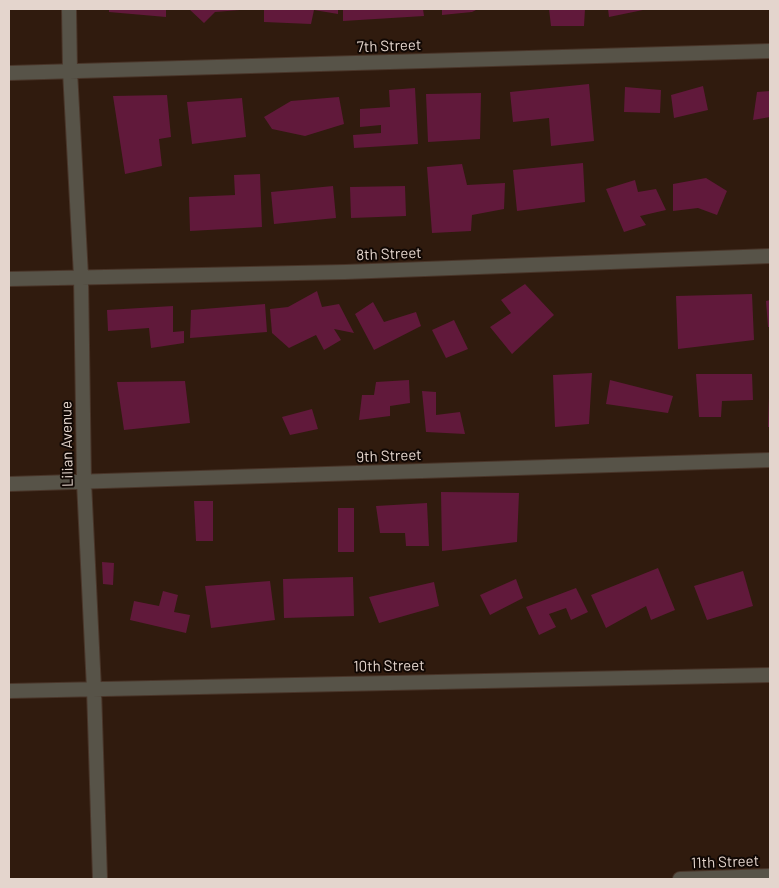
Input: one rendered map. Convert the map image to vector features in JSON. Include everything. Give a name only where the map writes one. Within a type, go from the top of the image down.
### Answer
[{"type":"street","name":"Lilian Avenue","points":[[69,9],[70,71],[81,276],[84,482],[94,688],[100,879]]},
{"type":"street","name":"7th Street","points":[[9,73],[770,52]]},
{"type":"street","name":"8th Street","points":[[9,279],[345,272],[770,256]]},
{"type":"street","name":"9th Street","points":[[9,484],[770,460]]},
{"type":"street","name":"10th Street","points":[[9,692],[94,688],[770,675]]},
{"type":"street","name":"11th Street","points":[[680,879],[770,876]]},
{"type":"building","points":[[109,9],[166,9],[166,17],[109,12]]},
{"type":"building","points":[[189,9],[240,10],[215,12],[204,23]]},
{"type":"building","points":[[264,9],[338,9],[338,14],[314,10],[311,24],[264,22]]},
{"type":"building","points":[[343,9],[423,9],[424,16],[343,21]]},
{"type":"building","points":[[442,9],[478,9],[472,12],[442,15]]},
{"type":"building","points":[[549,9],[585,9],[584,26],[551,26]]},
{"type":"building","points":[[608,9],[643,9],[643,10],[609,17]]},
{"type":"building","points":[[589,84],[594,141],[551,146],[549,118],[513,122],[510,92]]},
{"type":"building","points":[[703,86],[708,110],[674,118],[671,95]]},
{"type":"building","points":[[625,87],[661,90],[660,113],[624,112]]},
{"type":"building","points":[[415,88],[418,144],[354,148],[353,135],[381,133],[381,125],[360,127],[360,109],[390,107],[389,90]]},
{"type":"building","points":[[770,91],[770,117],[753,120],[757,92]]},
{"type":"building","points":[[481,93],[480,139],[428,142],[426,94]]},
{"type":"building","points":[[167,95],[171,137],[159,139],[162,166],[125,174],[113,96]]},
{"type":"building","points":[[339,97],[344,124],[305,136],[272,129],[264,117],[291,101]]},
{"type":"building","points":[[242,98],[246,137],[192,144],[187,102]]},
{"type":"building","points":[[583,163],[585,202],[517,211],[513,170]]},
{"type":"building","points":[[462,164],[467,185],[505,183],[504,209],[472,215],[471,231],[432,233],[427,167]]},
{"type":"building","points":[[260,174],[262,227],[190,231],[189,197],[235,195],[234,175]]},
{"type":"building","points":[[706,178],[727,191],[717,215],[698,208],[673,211],[673,184]]},
{"type":"building","points":[[635,180],[638,192],[656,189],[666,210],[640,216],[646,225],[624,232],[606,189]]},
{"type":"building","points":[[333,186],[336,218],[274,224],[271,192]]},
{"type":"building","points":[[405,186],[406,216],[351,218],[350,187]]},
{"type":"building","points":[[525,284],[554,315],[512,354],[490,327],[511,313],[501,300]]},
{"type":"building","points":[[317,291],[322,307],[339,304],[354,333],[334,329],[341,340],[324,350],[316,335],[289,348],[272,333],[270,309],[288,307]]},
{"type":"building","points":[[752,294],[754,340],[678,349],[676,296]]},
{"type":"building","points":[[770,300],[770,327],[768,327],[766,301]]},
{"type":"building","points":[[373,302],[384,322],[416,312],[421,326],[374,350],[355,314]]},
{"type":"building","points":[[265,304],[267,332],[190,338],[191,310]]},
{"type":"building","points":[[173,306],[173,332],[184,331],[184,343],[151,348],[149,328],[108,331],[107,310]]},
{"type":"building","points":[[454,320],[468,349],[446,358],[432,330]]},
{"type":"building","points":[[592,373],[589,424],[555,427],[553,375]]},
{"type":"building","points":[[696,374],[752,374],[753,400],[722,401],[721,417],[699,417]]},
{"type":"building","points":[[409,380],[410,403],[390,406],[390,416],[359,420],[362,395],[374,395],[376,382]]},
{"type":"building","points":[[610,380],[673,396],[668,413],[606,404]]},
{"type":"building","points":[[185,381],[190,423],[124,430],[117,382]]},
{"type":"building","points":[[422,391],[436,392],[436,415],[460,412],[465,434],[426,432]]},
{"type":"building","points":[[769,397],[770,427],[768,427]]},
{"type":"building","points":[[312,409],[318,429],[290,435],[282,417]]},
{"type":"building","points":[[441,492],[519,493],[517,542],[442,551]]},
{"type":"building","points":[[194,501],[213,501],[213,541],[196,541]]},
{"type":"building","points":[[427,503],[429,546],[406,546],[405,533],[380,533],[376,506]]},
{"type":"building","points":[[338,508],[354,508],[354,552],[338,552]]},
{"type":"building","points":[[102,562],[114,563],[113,585],[103,584]]},
{"type":"building","points":[[658,568],[675,610],[651,620],[646,606],[606,628],[591,595]]},
{"type":"building","points":[[743,571],[753,606],[707,620],[694,586]]},
{"type":"building","points":[[353,577],[354,616],[284,618],[283,579]]},
{"type":"building","points":[[516,579],[523,598],[490,615],[480,595]]},
{"type":"building","points":[[270,581],[275,620],[211,628],[205,586]]},
{"type":"building","points":[[434,582],[439,606],[379,623],[369,597]]},
{"type":"building","points":[[576,588],[588,612],[571,620],[566,608],[549,614],[556,627],[539,635],[526,607]]},
{"type":"building","points":[[163,591],[178,595],[174,612],[190,615],[186,633],[130,620],[134,601],[159,606]]}]
